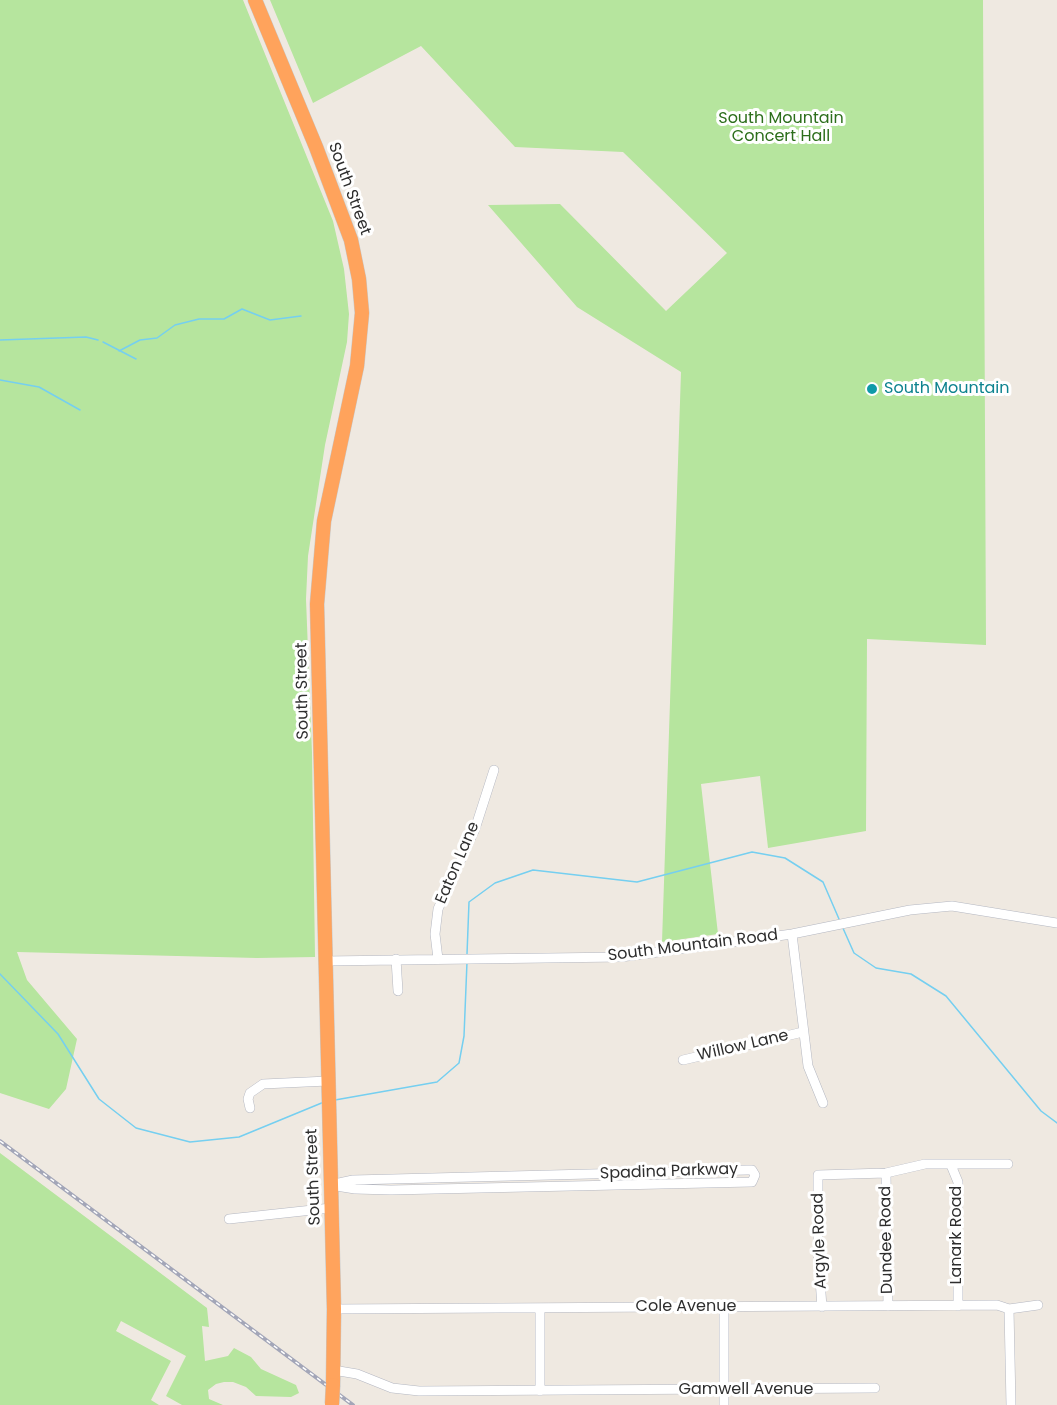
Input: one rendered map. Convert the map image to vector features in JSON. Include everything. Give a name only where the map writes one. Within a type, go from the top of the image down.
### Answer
[{"type":"highway","name":"South Street","points":[[255,0],[316,147],[351,240],[362,313],[357,366],[330,488],[318,573],[334,1309],[332,1404]]},
{"type":"street","name":"Eaton Lane","points":[[438,959],[435,934],[438,909],[475,828],[494,770]]},
{"type":"street","name":"South Mountain Road","points":[[325,961],[621,957],[792,934],[910,910],[952,906],[1057,923]]},
{"type":"street","points":[[792,934],[810,1076],[823,1103]]},
{"type":"street","points":[[396,959],[398,991]]},
{"type":"street","name":"Willow Lane","points":[[683,1060],[803,1032]]},
{"type":"street","points":[[250,1108],[249,1093],[263,1084],[328,1081]]},
{"type":"street","points":[[886,1173],[925,1164],[1008,1164]]},
{"type":"street","name":"Lanark Road","points":[[951,1165],[958,1182],[958,1306]]},
{"type":"street","name":"Spadina Parkway","points":[[747,1170],[754,1172],[755,1177],[751,1182],[453,1189],[355,1189],[330,1185],[353,1180],[747,1170]]},
{"type":"street","name":"Argyle Road","points":[[822,1307],[818,1252],[818,1175],[886,1173]]},
{"type":"street","name":"Dundee Road","points":[[886,1173],[888,1306]]},
{"type":"street","points":[[553,1187],[554,1175]]},
{"type":"street","points":[[453,1189],[454,1178]]},
{"type":"street","points":[[229,1219],[331,1208]]},
{"type":"street","name":"Cole Avenue","points":[[334,1309],[997,1305],[1009,1309],[1038,1305]]},
{"type":"street","points":[[723,1306],[724,1405]]},
{"type":"street","points":[[540,1308],[540,1391]]},
{"type":"street","points":[[1009,1309],[1011,1405]]},
{"type":"street","name":"Gamwell Avenue","points":[[333,1370],[357,1374],[406,1391],[875,1388]]},
{"type":"green space","points":[[0,0],[243,0],[333,221],[344,269],[349,314],[347,342],[325,445],[308,556],[306,599],[312,753],[315,957],[257,958],[17,952],[27,980],[77,1039],[66,1089],[49,1109],[0,1093]]},
{"type":"green space","name":"South Mountain Concert Hall","points":[[270,0],[983,0],[986,645],[867,639],[866,831],[768,848],[760,776],[701,784],[718,934],[662,942],[681,372],[577,307],[488,205],[560,204],[666,311],[727,253],[623,152],[515,147],[421,46],[313,103]]},
{"type":"green space","points":[[0,1153],[207,1308],[209,1327],[202,1326],[205,1361],[228,1356],[234,1348],[251,1357],[261,1369],[296,1385],[299,1393],[291,1397],[256,1396],[246,1387],[233,1382],[224,1382],[208,1390],[209,1399],[223,1405],[182,1405],[166,1396],[186,1356],[121,1321],[116,1331],[171,1361],[151,1400],[159,1405],[0,1405]]},
{"type":"waterway","points":[[119,351],[140,340],[157,338],[175,325],[199,319],[224,319],[242,309],[270,320],[301,316]]},
{"type":"waterway","points":[[0,340],[86,337],[98,340]]},
{"type":"waterway","points":[[103,342],[136,359]]},
{"type":"waterway","points":[[0,380],[39,387],[80,410]]},
{"type":"waterway","points":[[467,954],[469,902],[495,883],[533,870],[637,882],[752,852],[785,858],[823,882],[839,919]]},
{"type":"waterway","points":[[842,926],[854,953],[876,968],[911,974],[946,996],[1041,1111],[1057,1123]]},
{"type":"waterway","points":[[335,1100],[437,1082],[459,1063],[464,1036],[467,962]]},
{"type":"waterway","points":[[0,974],[58,1034],[99,1099],[136,1128],[190,1142],[239,1137],[324,1102]]},
{"type":"railway","points":[[0,1141],[353,1405]]},
{"type":"place","name":"South Mountain","points":[[872,389]]}]
